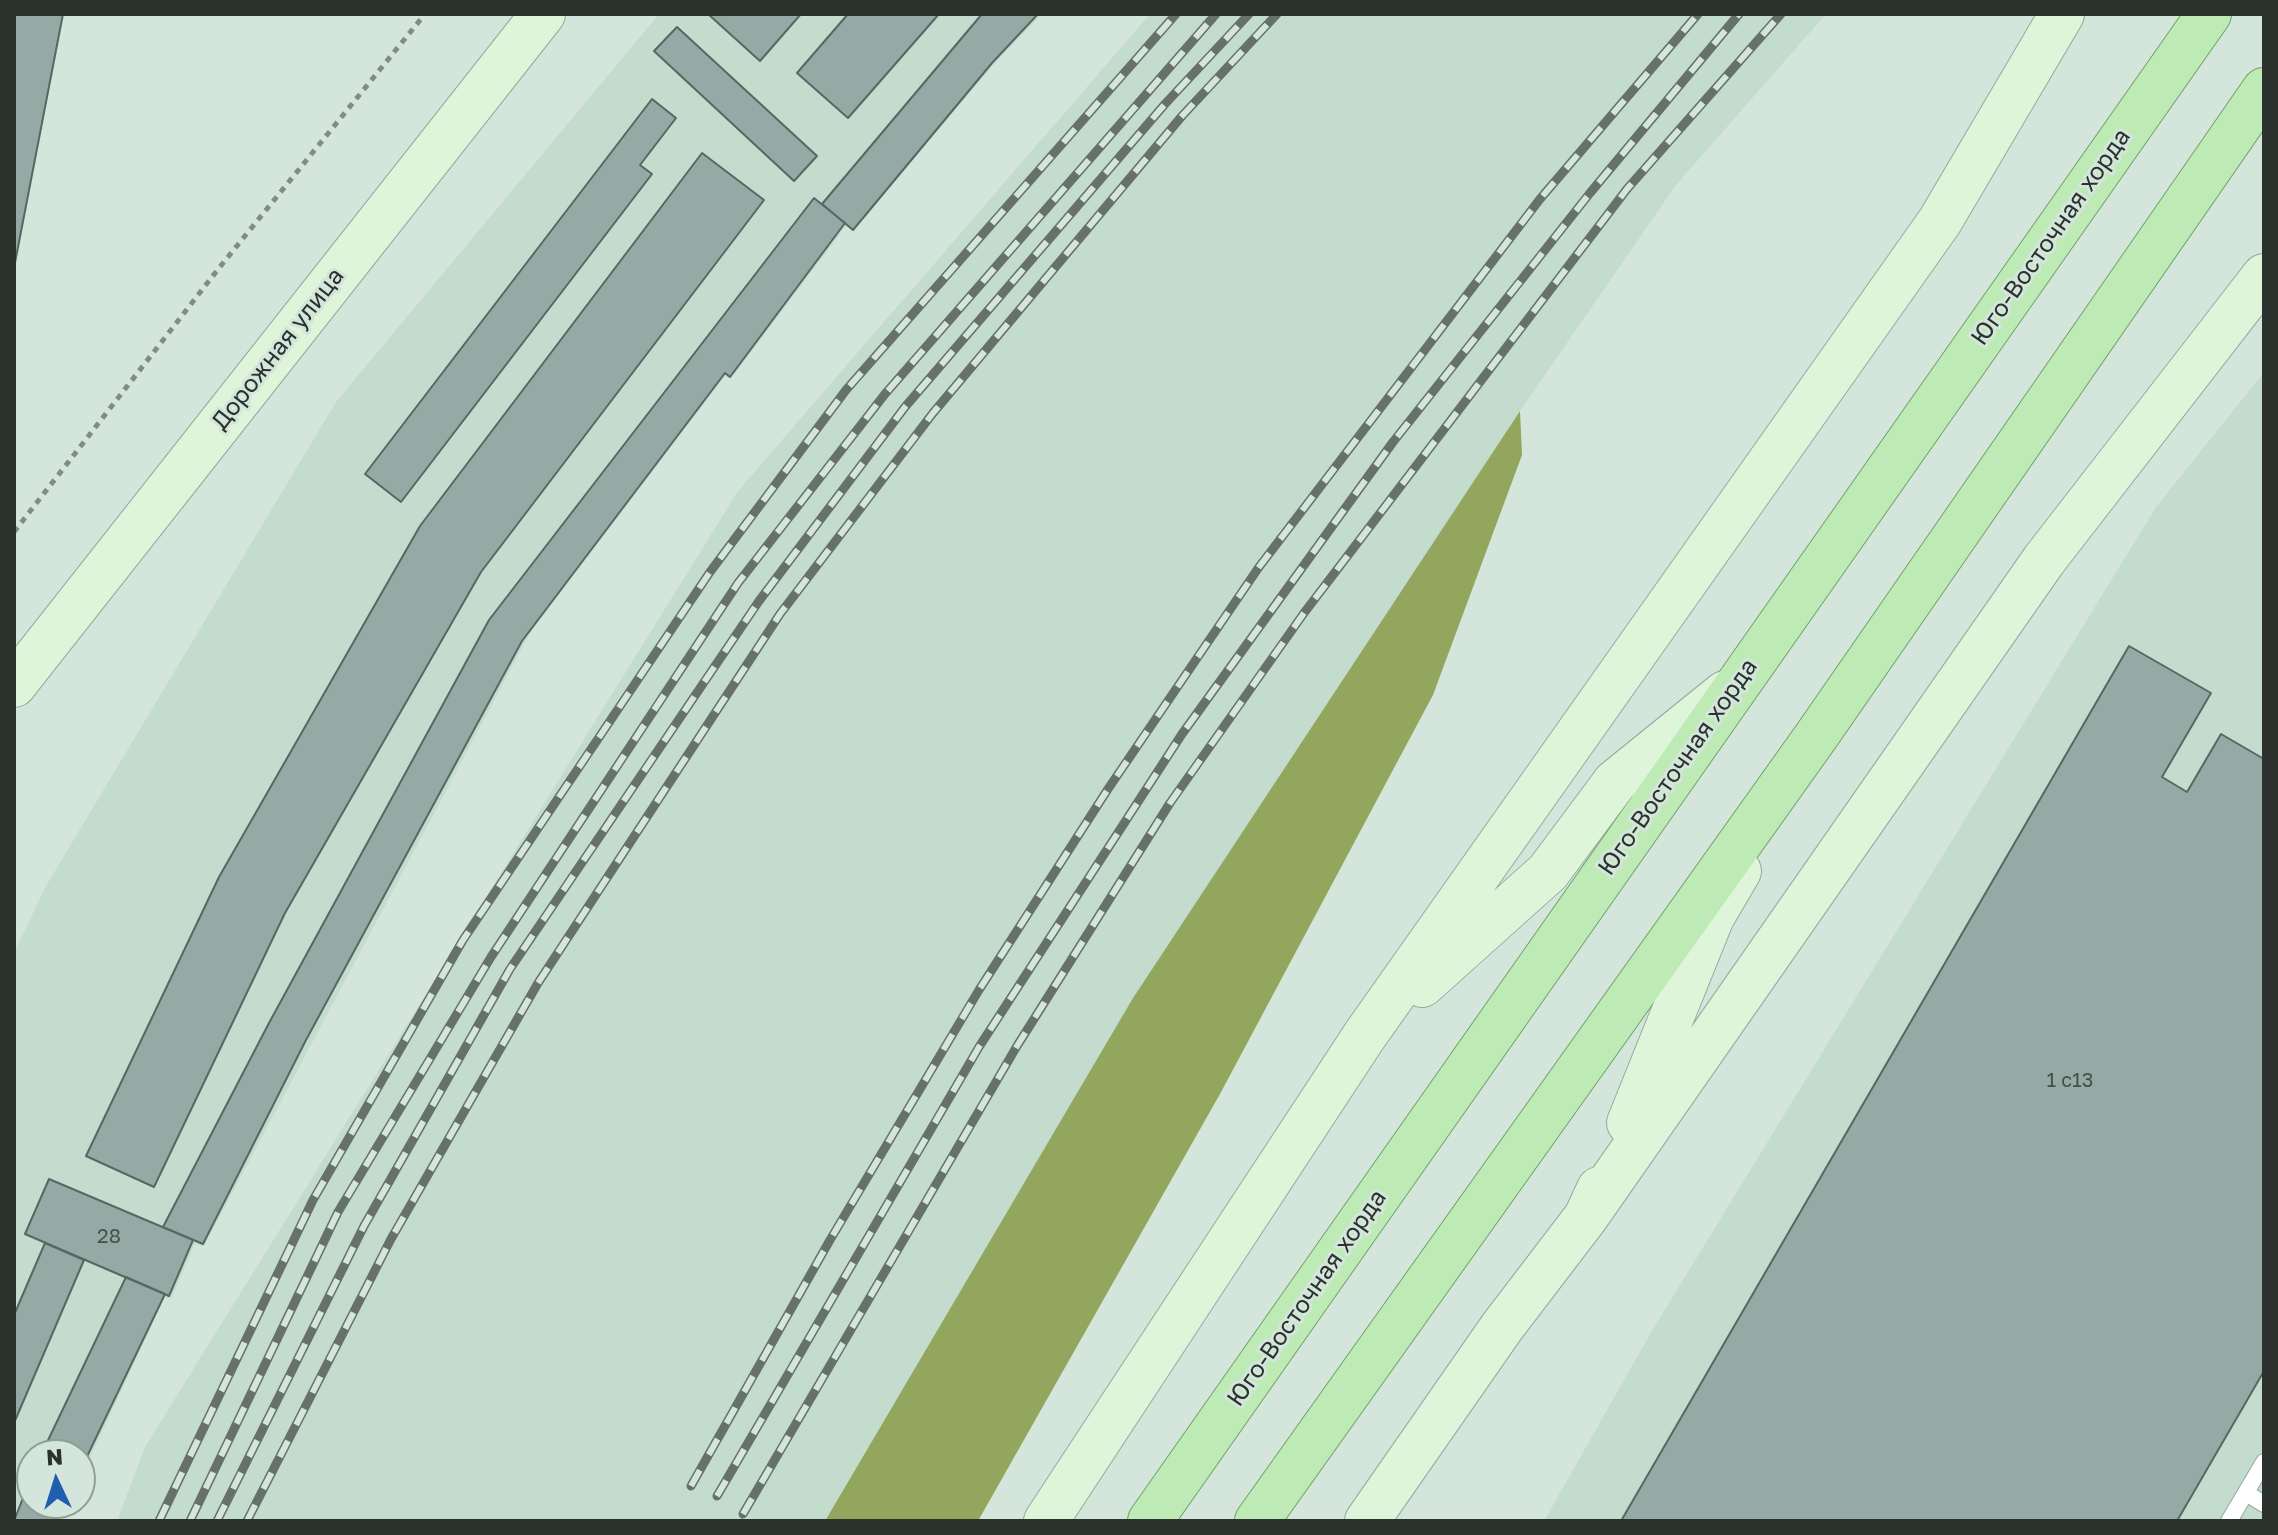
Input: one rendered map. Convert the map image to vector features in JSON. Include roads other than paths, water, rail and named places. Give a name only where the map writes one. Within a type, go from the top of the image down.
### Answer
[{"type":"main road","name":"Юго-Восточная хорда","points":[[1150,1521],[2209,14]]},
{"type":"main road","points":[[1257,1521],[1817,735],[2264,90]]},
{"type":"street","name":"Дорожная улица","points":[[14,685],[543,14]]},
{"type":"street","points":[[1046,1521],[1365,1035],[1940,221],[2062,14]]},
{"type":"street","points":[[1367,1521],[1502,1327],[1586,1217],[2044,560],[2264,276]]},
{"type":"street","points":[[1365,1035],[1548,872],[1615,782],[1736,684]]},
{"type":"street","points":[[1586,1217],[1638,1103],[1712,917],[1817,735]]},
{"type":"lane","points":[[2229,1521],[2264,1462]]},
{"type":"lane","points":[[2246,1493],[2264,1504]]},
{"type":"railway","points":[[159,1521],[313,1200],[463,940],[710,572],[846,390],[1176,14]]},
{"type":"railway","points":[[190,1521],[338,1212],[491,957],[738,583],[885,394],[1216,14]]},
{"type":"railway","points":[[217,1521],[364,1226],[510,969],[759,601],[905,407],[1165,104],[1249,14]]},
{"type":"railway","points":[[247,1521],[391,1239],[538,983],[780,614],[933,413],[1182,116],[1277,14]]},
{"type":"railway","points":[[691,1486],[830,1240],[979,990],[1108,789],[1259,567],[1540,199],[1698,14]]},
{"type":"railway","points":[[717,1496],[979,1047],[1182,734],[1393,442],[1590,193],[1739,14]]},
{"type":"railway","points":[[743,1514],[1017,1046],[1170,803],[1304,613],[1627,189],[1781,14]]}]
